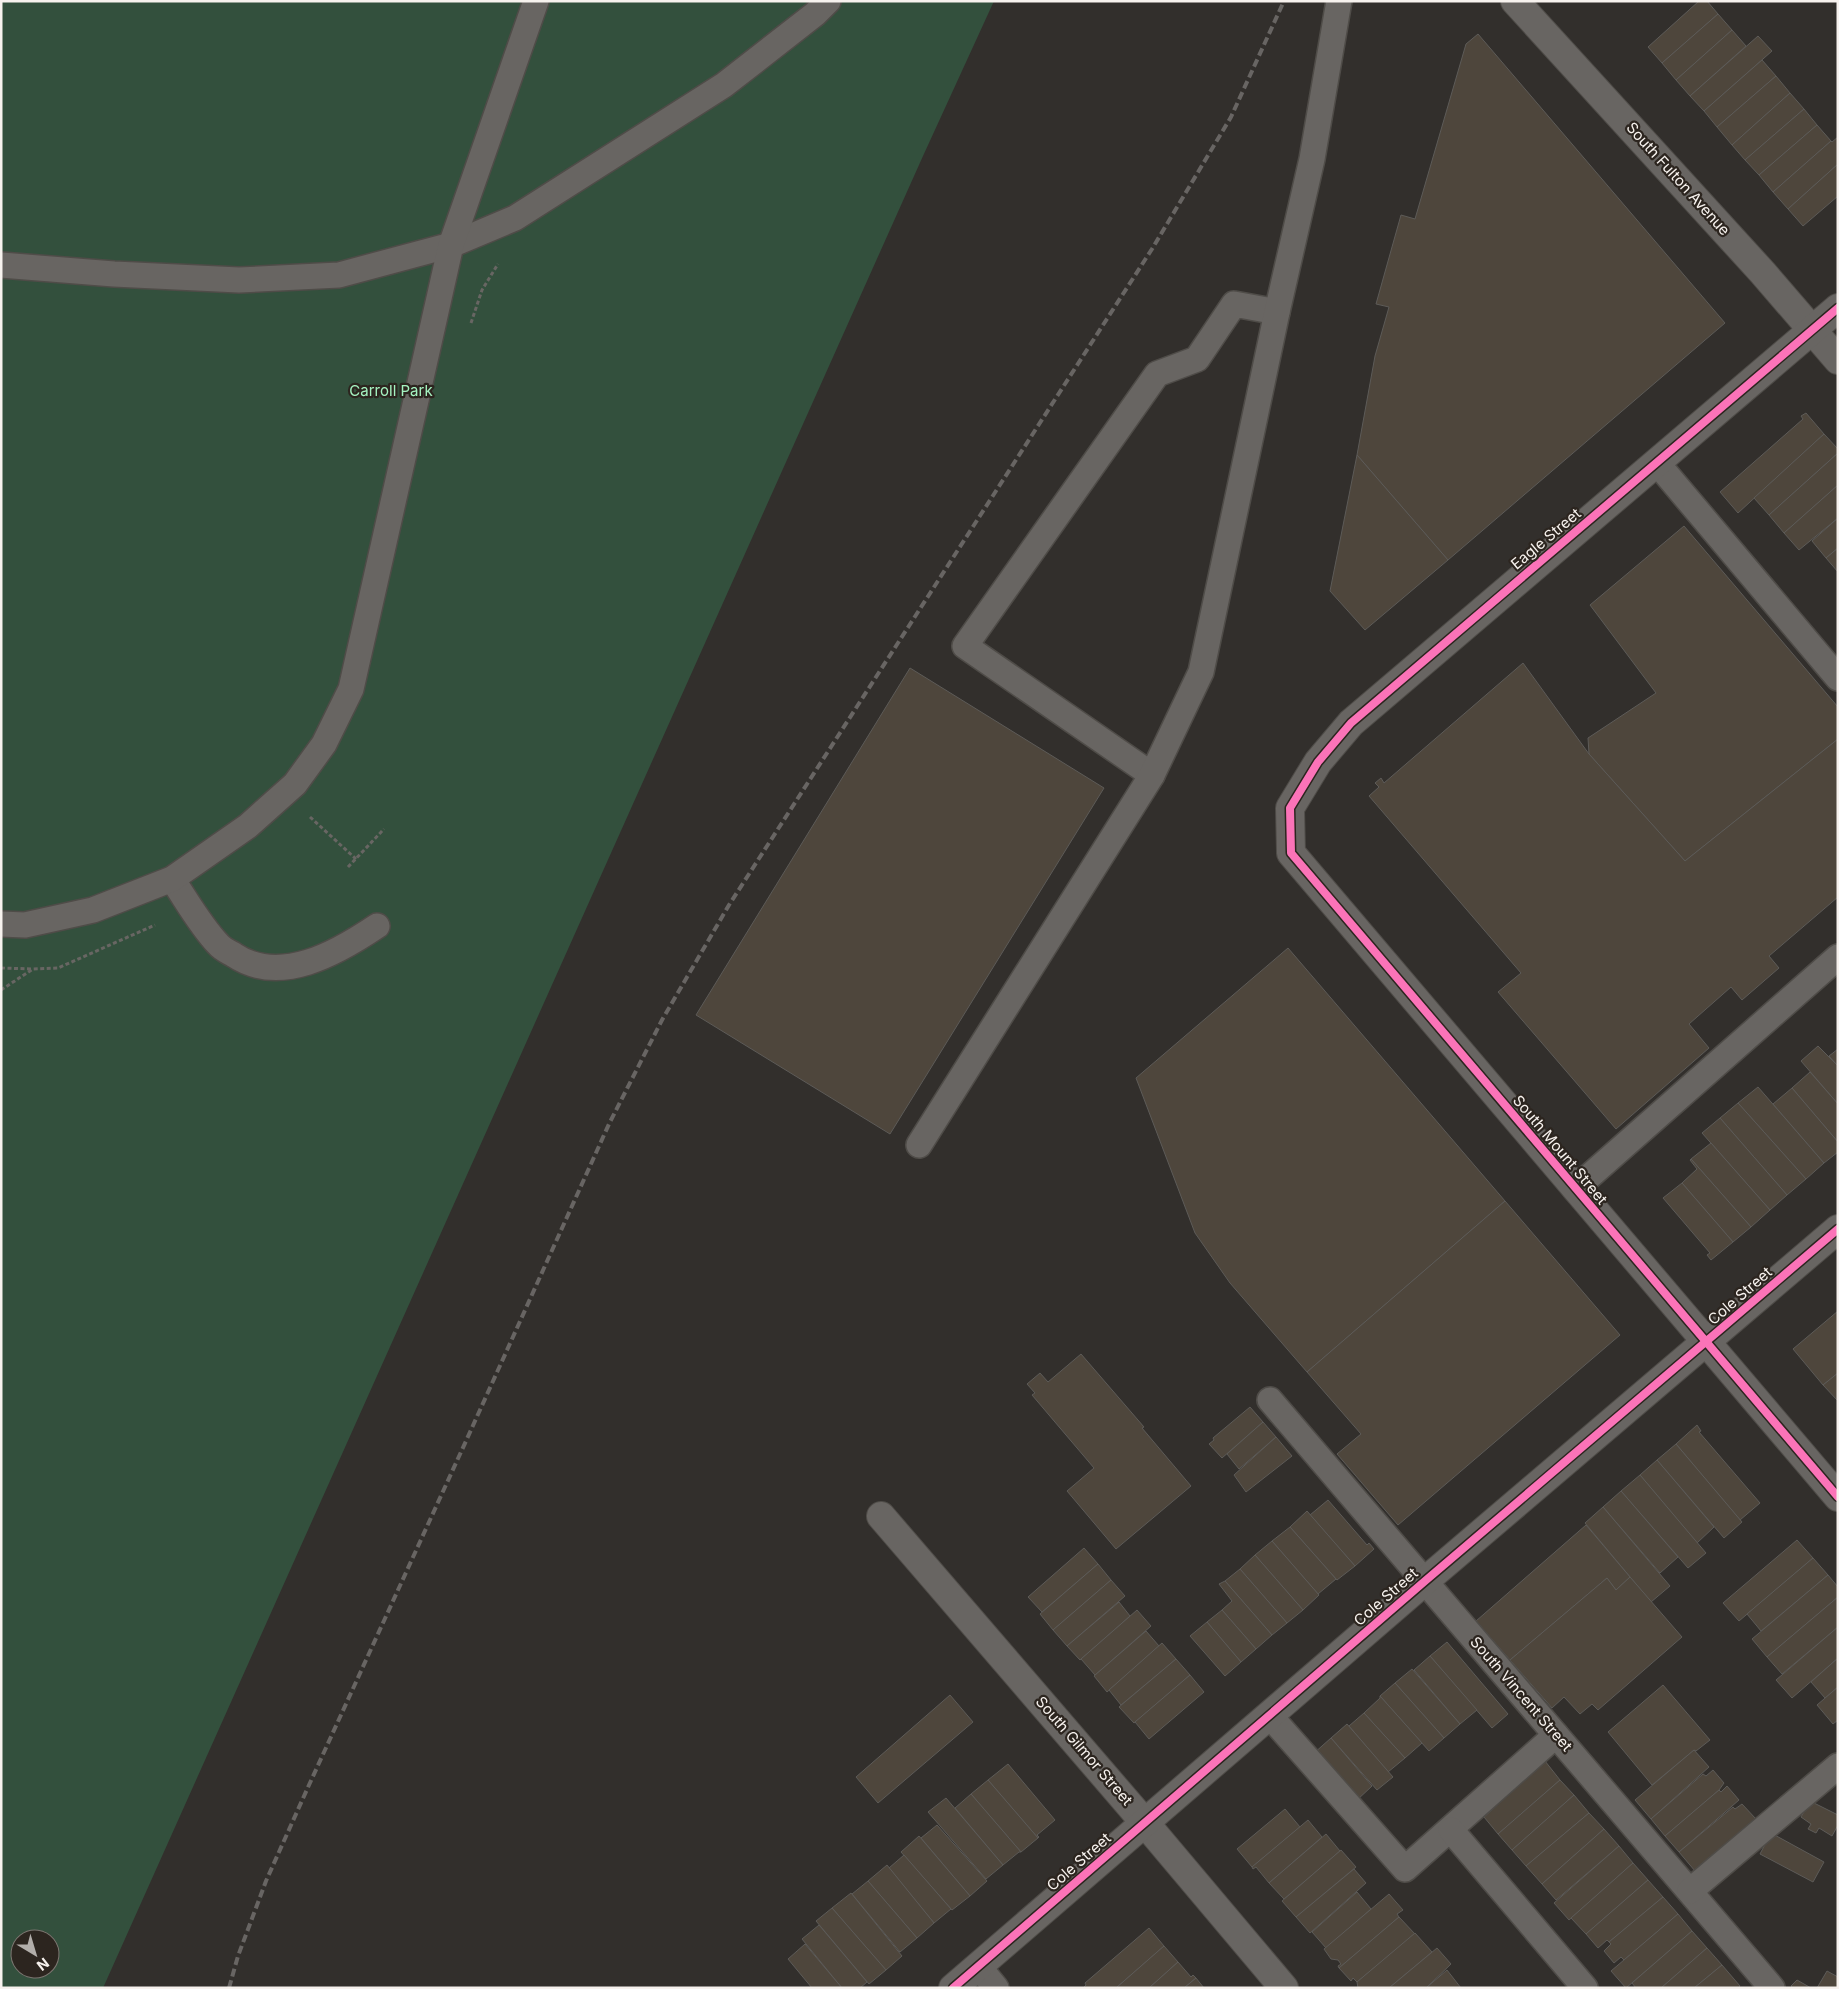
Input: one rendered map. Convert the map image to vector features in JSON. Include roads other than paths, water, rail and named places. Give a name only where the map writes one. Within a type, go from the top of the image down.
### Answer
[{"type":"street","name":"South Fulton Avenue","points":[[1515,1],[1763,273],[1838,360]]},
{"type":"street","name":"Eagle Street","points":[[1290,808],[1318,762],[1351,724],[1838,308]]},
{"type":"street","name":"South Mount Street","points":[[1290,808],[1291,853],[1838,1497]]},
{"type":"street","name":"Cole Street","points":[[953,1988],[1425,1581],[1838,1230]]},
{"type":"street","name":"South Gilmor Street","points":[[881,1516],[1284,1988]]},
{"type":"lane","points":[[1,924],[25,924],[93,910],[172,879],[248,826],[295,784],[324,744],[351,689],[451,245],[536,1]]},
{"type":"lane","points":[[1,266],[239,280],[339,276],[451,245],[515,218],[724,85],[815,14],[828,1]]},
{"type":"lane","points":[[919,1145],[1152,774],[1201,672],[1277,312],[1312,159],[1339,1]]},
{"type":"lane","points":[[1152,774],[965,646],[1157,374],[1197,359],[1234,304],[1277,312]]},
{"type":"lane","points":[[1657,463],[1838,678]]},
{"type":"lane","points":[[172,879],[219,946],[245,962],[283,969],[328,956],[377,926]]},
{"type":"lane","points":[[1575,1189],[1838,957]]},
{"type":"lane","name":"South Vincent Street","points":[[1270,1400],[1690,1891],[1761,1984]]},
{"type":"lane","points":[[1270,1716],[1405,1869],[1556,1735]]},
{"type":"lane","points":[[1690,1891],[1838,1766]]},
{"type":"lane","points":[[1451,1830],[1585,1988]]},
{"type":"lane","points":[[978,1966],[996,1988]]},
{"type":"railway","points":[[229,1988],[238,1956],[266,1881],[609,1124],[662,1020],[729,905],[1152,249],[1231,117],[1284,1]]},
{"type":"park label","name":"Carroll Park","points":[[391,391]]}]
